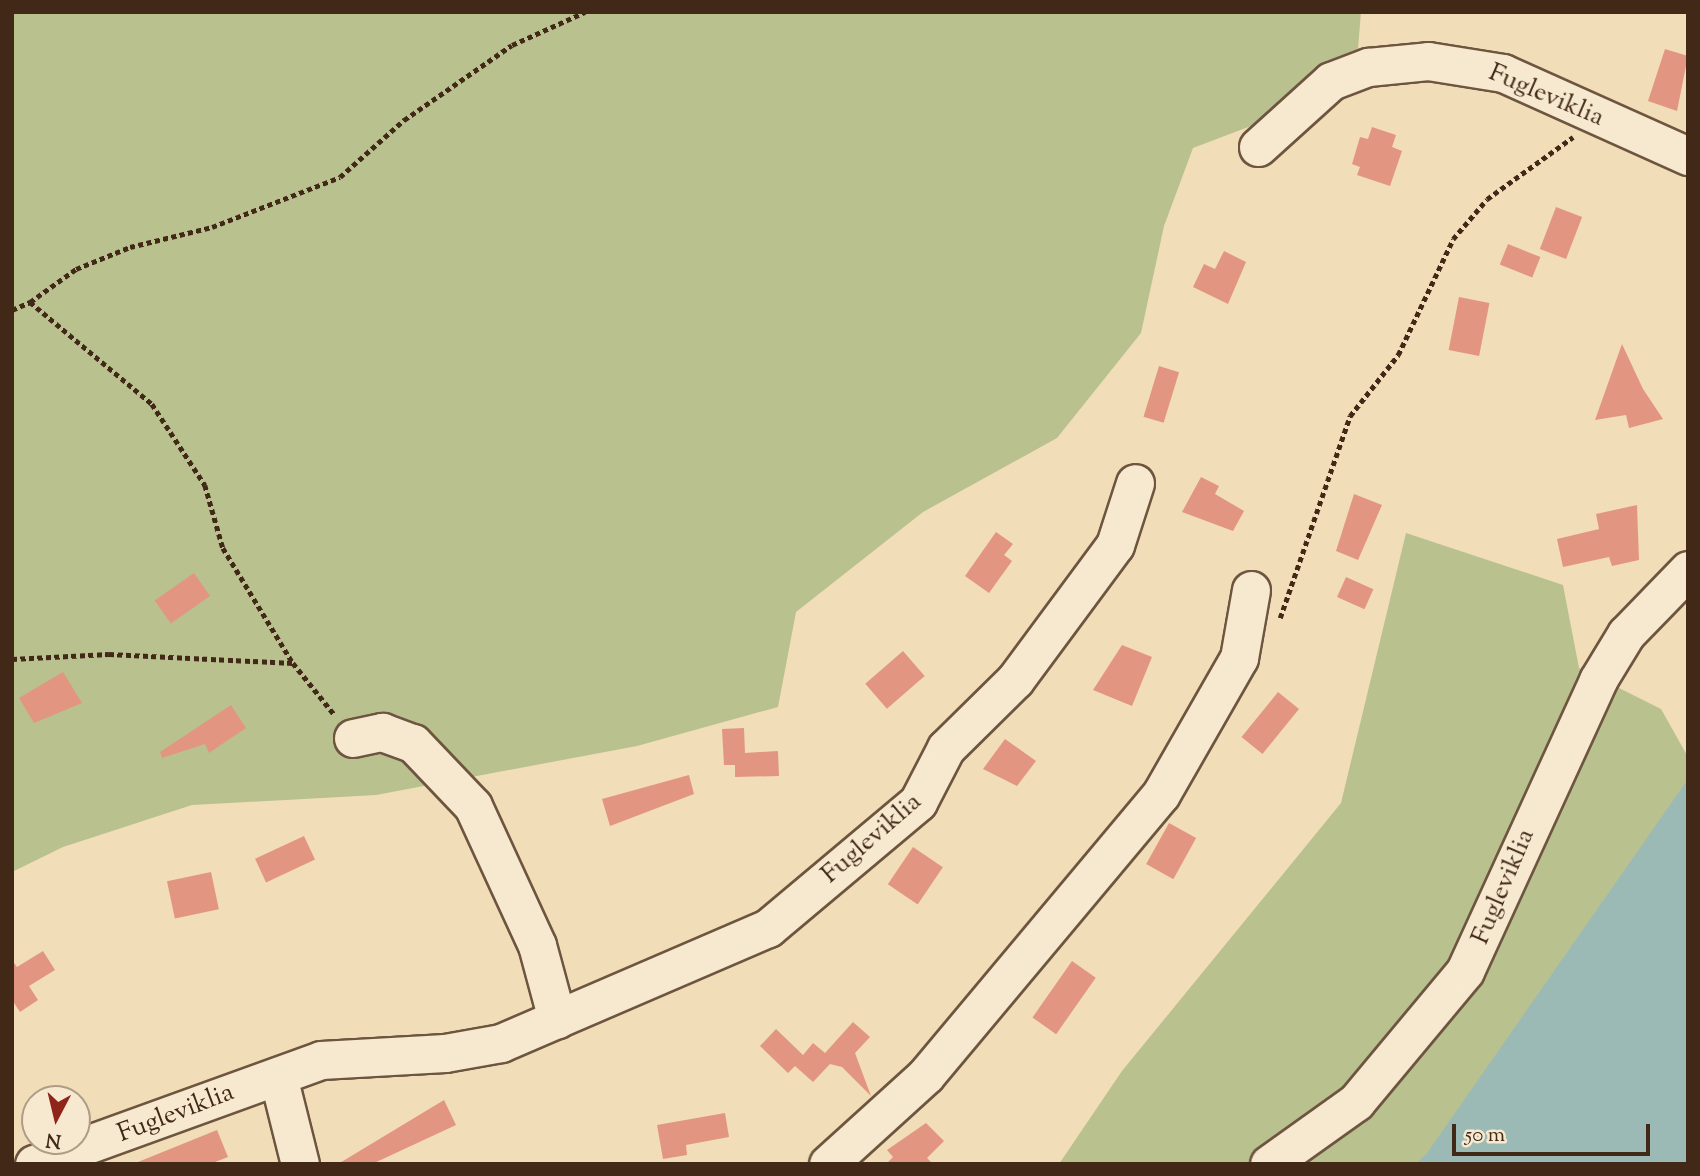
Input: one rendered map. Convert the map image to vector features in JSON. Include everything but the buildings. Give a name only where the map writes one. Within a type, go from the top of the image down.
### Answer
[{"type":"street","name":"Fugleviklia","points":[[1258,147],[1331,81],[1397,63],[1481,67],[1688,156]]},
{"type":"street","name":"Fugleviklia","points":[[34,1164],[321,1060],[475,1050],[557,1019],[768,928],[918,802],[946,748],[1015,680],[1115,545],[1135,483]]},
{"type":"street","name":"Fugleviklia","points":[[1269,1164],[1356,1102],[1465,971],[1598,680],[1626,634],[1688,570]]},
{"type":"street","points":[[828,1164],[926,1075],[1161,794],[1239,658],[1251,590]]},
{"type":"street","points":[[353,738],[382,732],[412,743],[473,806],[537,945],[557,1019]]},
{"type":"street","points":[[278,1076],[300,1164]]},
{"type":"path","points":[[12,310],[30,302],[76,270],[130,247],[212,227],[340,177],[404,120],[512,45],[586,12]]},
{"type":"path","points":[[1239,658],[1275,630],[1350,416],[1398,355],[1468,215],[1599,118]]},
{"type":"path","points":[[30,302],[105,368],[152,404],[205,485],[223,548],[293,663],[353,738]]},
{"type":"path","points":[[12,659],[109,654],[293,663]]},
{"type":"green space","points":[[12,12],[1361,12],[1356,73],[1288,112],[1193,148],[1164,226],[1141,333],[1057,438],[923,512],[796,612],[778,707],[637,746],[376,795],[192,805],[63,847],[12,872]]},
{"type":"green space","points":[[1406,533],[1563,585],[1579,668],[1661,709],[1688,757],[1688,1164],[1059,1164],[1122,1071],[1341,803]]},
{"type":"water","points":[[1688,779],[1688,1164],[1416,1164],[1427,1153]]}]
